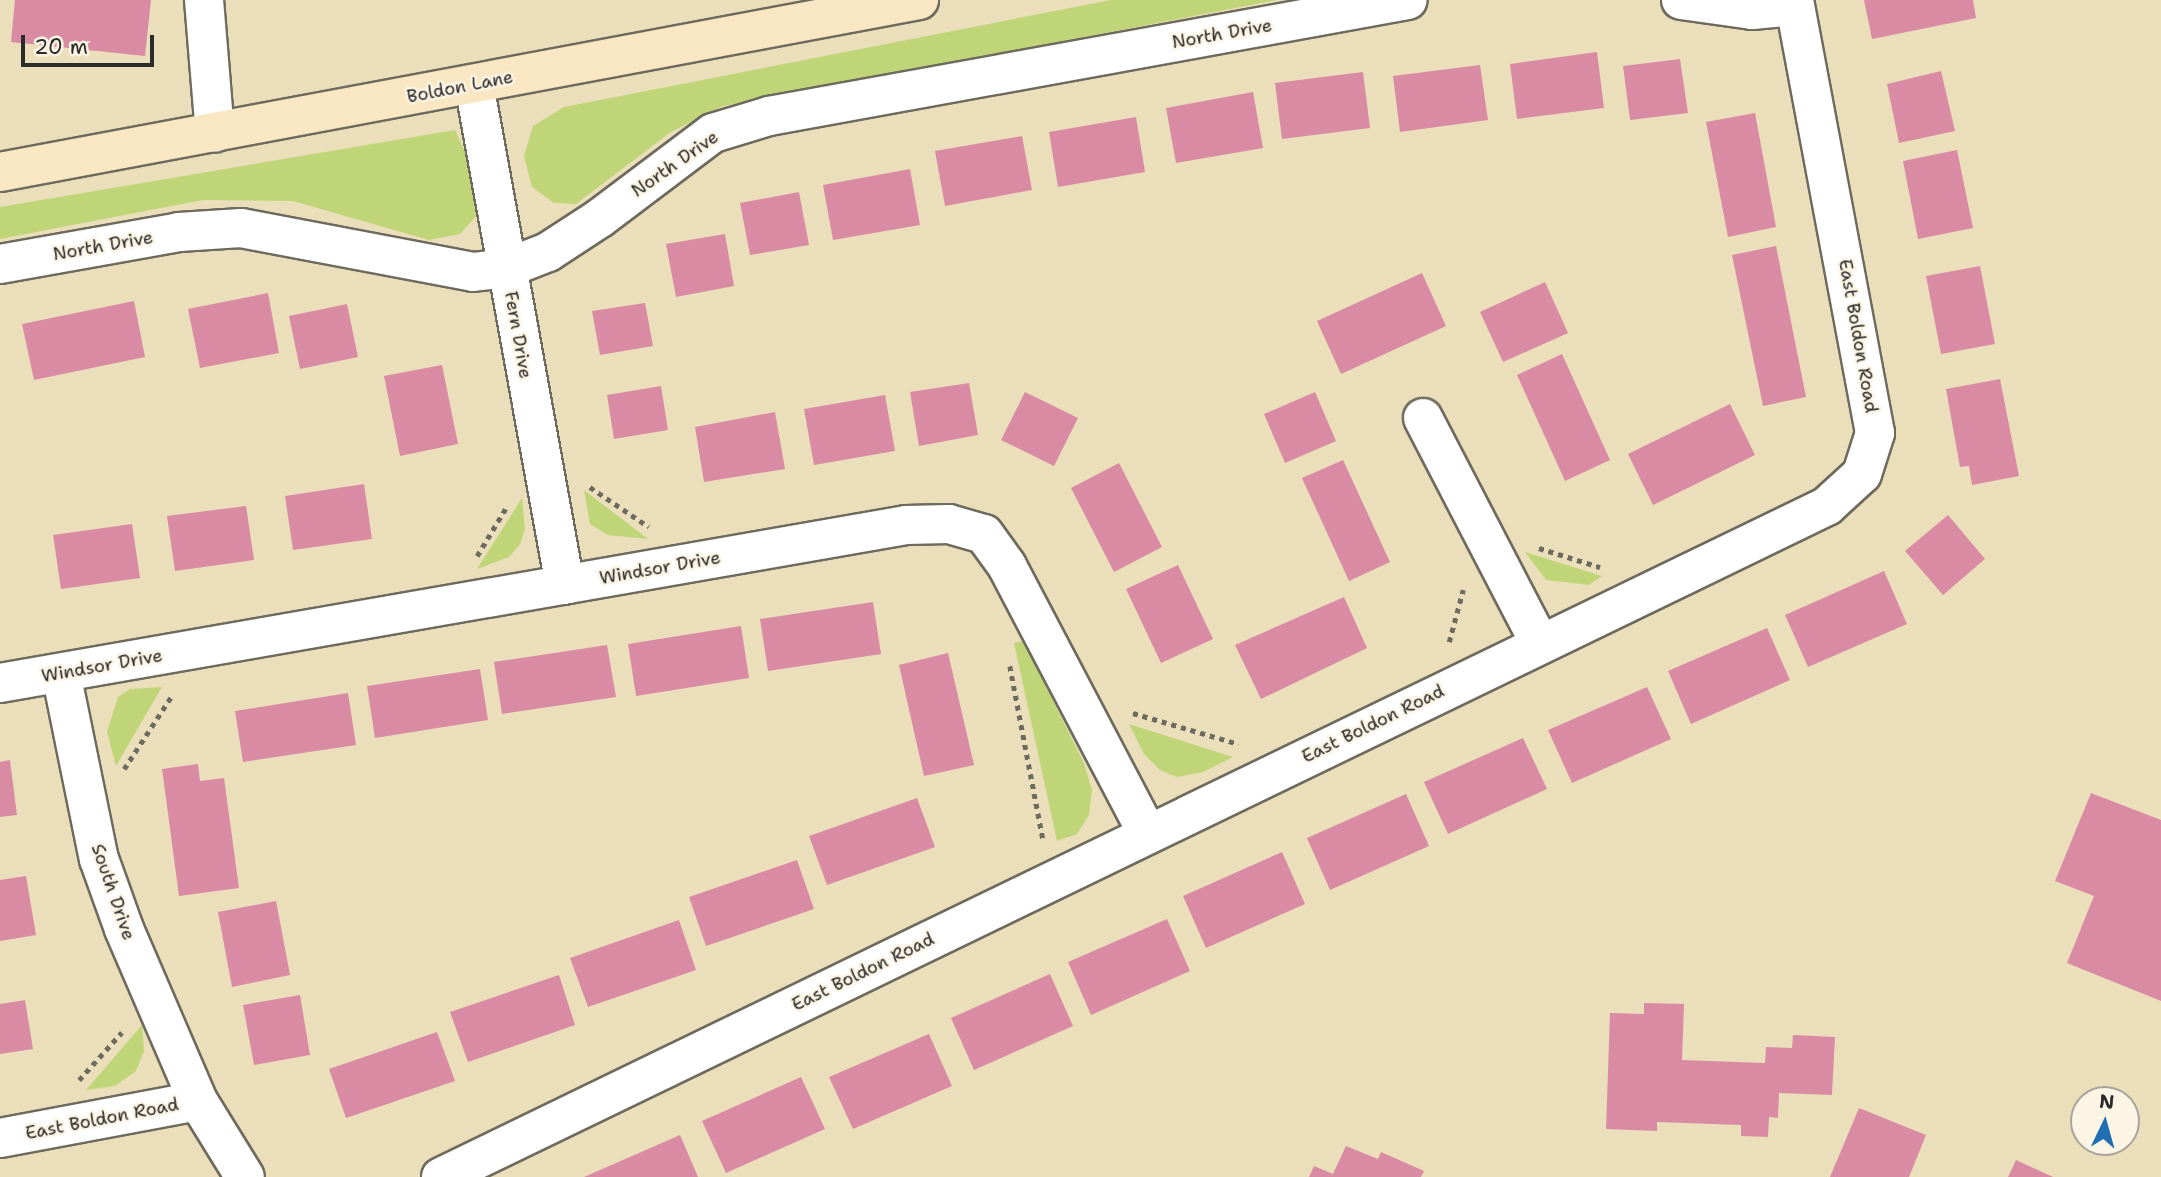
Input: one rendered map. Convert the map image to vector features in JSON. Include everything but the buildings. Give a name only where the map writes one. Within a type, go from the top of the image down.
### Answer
[{"type":"street","points":[[204,0],[215,133]]},
{"type":"street","name":"Boldon Lane","points":[[0,172],[919,0]]},
{"type":"street","name":"North Drive","points":[[0,264],[179,232],[242,228],[462,271],[507,268],[548,251],[600,218],[713,133],[782,114],[1408,0]]},
{"type":"street","points":[[1681,0],[1752,10],[1795,3]]},
{"type":"street","name":"East Boldon Road","points":[[441,1177],[1827,506],[1862,474],[1875,433],[1795,3]]},
{"type":"street","name":"Fern Drive","points":[[474,84],[565,585]]},
{"type":"street","points":[[1423,418],[1540,644]]},
{"type":"street","name":"Windsor Drive","points":[[0,683],[906,525],[949,524],[984,534],[1007,566],[1147,833]]},
{"type":"street","name":"South Drive","points":[[61,673],[99,859],[153,998],[198,1101]]},
{"type":"street","name":"East Boldon Road","points":[[16,1135],[198,1101],[245,1177]]},
{"type":"path","points":[[1436,694],[1479,530],[1660,586]]},
{"type":"path","points":[[90,821],[201,649]]},
{"type":"path","points":[[1007,654],[1051,880]]},
{"type":"path","points":[[1075,696],[1296,761]]},
{"type":"path","points":[[16,1135],[153,998]]},
{"type":"green space","points":[[1111,0],[1277,0],[723,106],[671,132],[576,204],[554,203],[532,187],[524,156],[533,126],[564,107]]},
{"type":"green space","points":[[455,130],[480,184],[478,214],[460,234],[429,240],[293,201],[203,200],[0,239],[0,207]]},
{"type":"green space","points":[[584,490],[648,539],[608,535],[590,524]]},
{"type":"green space","points":[[522,498],[525,529],[520,544],[509,557],[477,569]]},
{"type":"green space","points":[[1525,552],[1602,576],[1589,585],[1546,580]]},
{"type":"green space","points":[[1023,641],[1084,763],[1092,790],[1089,815],[1077,834],[1057,841],[1014,643]]},
{"type":"green space","points":[[162,687],[116,766],[107,732],[118,697],[130,689]]},
{"type":"green space","points":[[1129,724],[1233,757],[1203,772],[1177,777],[1160,770],[1144,754]]},
{"type":"green space","points":[[142,1025],[144,1051],[136,1071],[115,1086],[86,1090]]}]
